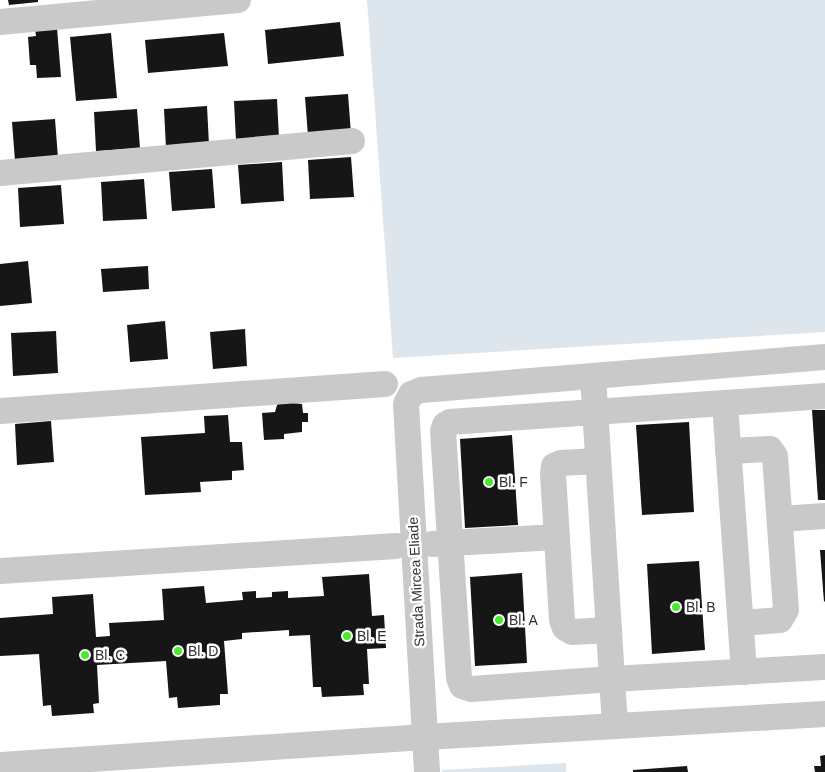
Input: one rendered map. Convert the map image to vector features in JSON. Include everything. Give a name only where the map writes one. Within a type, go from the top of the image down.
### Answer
[{"type":"street","points":[[0,22],[238,0]]},
{"type":"street","points":[[0,173],[352,141]]},
{"type":"street","points":[[615,725],[593,376],[825,357]]},
{"type":"street","name":"Strada Mircea Eliade","points":[[427,772],[405,546],[406,404],[411,394],[421,390],[593,376]]},
{"type":"street","points":[[0,411],[385,384]]},
{"type":"street","points":[[825,396],[450,422],[445,425],[443,432],[459,678],[462,686],[471,689],[825,667]]},
{"type":"street","points":[[725,403],[744,672]]},
{"type":"street","points":[[728,451],[770,449],[776,456],[786,610],[780,620],[742,623]]},
{"type":"street","points":[[598,461],[561,463],[554,466],[562,620],[565,628],[572,632],[609,630]]},
{"type":"street","points":[[781,519],[825,516]]},
{"type":"street","points":[[0,571],[557,537]]},
{"type":"street","points":[[0,765],[36,767],[94,766],[425,737],[825,714]]},
{"type":"shaded area","points":[[367,0],[825,0],[825,332],[393,358]]},
{"type":"shaded area","points":[[566,763],[566,772],[442,772],[442,770]]},
{"type":"building","points":[[8,0],[38,0],[38,2],[9,5]]},
{"type":"building","points":[[340,22],[344,56],[268,64],[265,30]]},
{"type":"building","points":[[57,28],[61,77],[37,78],[36,65],[30,65],[28,37],[36,36],[35,29]]},
{"type":"building","points":[[111,33],[117,98],[76,101],[70,37]]},
{"type":"building","points":[[224,33],[228,66],[148,73],[145,40]]},
{"type":"building","points":[[348,94],[351,134],[308,136],[305,97]]},
{"type":"building","points":[[277,99],[279,138],[236,141],[234,101]]},
{"type":"building","points":[[207,106],[209,145],[166,148],[164,109]]},
{"type":"building","points":[[137,109],[140,148],[96,151],[94,112]]},
{"type":"building","points":[[55,119],[58,158],[15,161],[12,122]]},
{"type":"building","points":[[351,157],[354,197],[310,199],[308,160]]},
{"type":"building","points":[[282,162],[284,201],[241,204],[238,165]]},
{"type":"building","points":[[212,169],[215,208],[172,211],[169,172]]},
{"type":"building","points":[[144,179],[147,219],[103,221],[101,182]]},
{"type":"building","points":[[61,185],[64,224],[20,227],[18,188]]},
{"type":"building","points":[[28,261],[32,303],[0,306],[0,264]]},
{"type":"building","points":[[148,266],[149,289],[103,292],[101,269]]},
{"type":"building","points":[[165,321],[168,359],[130,362],[127,325]]},
{"type":"building","points":[[245,329],[247,366],[213,369],[210,332]]},
{"type":"building","points":[[56,331],[58,373],[13,376],[11,333]]},
{"type":"building","points":[[281,402],[302,404],[303,413],[308,413],[308,422],[302,422],[302,432],[284,434],[284,439],[264,440],[262,413],[275,412],[277,405]]},
{"type":"building","points":[[812,410],[825,410],[825,500],[818,500]]},
{"type":"building","points":[[228,415],[230,442],[242,442],[244,470],[232,471],[232,480],[200,482],[201,492],[145,495],[141,437],[205,433],[204,416]]},
{"type":"building","points":[[51,421],[54,462],[17,465],[15,424]]},
{"type":"building","points":[[689,422],[694,512],[642,515],[636,425]]},
{"type":"building","name":"Bl. F","points":[[512,435],[518,525],[465,528],[460,439]]},
{"type":"building","points":[[820,550],[825,550],[824,602]]},
{"type":"building","name":"Bl. B","points":[[699,561],[705,650],[652,654],[647,564]]},
{"type":"building","name":"Bl. A","points":[[522,573],[527,663],[475,666],[470,577]]},
{"type":"building","points":[[369,574],[372,616],[384,615],[386,648],[367,649],[369,684],[363,684],[364,695],[322,697],[321,687],[313,687],[310,635],[289,636],[289,630],[242,633],[242,639],[224,641],[228,694],[220,694],[220,705],[178,708],[177,697],[169,698],[166,661],[97,665],[99,703],[93,704],[94,713],[52,716],[51,705],[43,706],[39,654],[0,656],[0,618],[53,614],[52,597],[93,594],[96,637],[110,636],[109,623],[164,620],[162,589],[204,586],[206,603],[243,600],[242,592],[256,591],[256,598],[272,597],[272,592],[288,591],[288,598],[324,596],[322,577]]},
{"type":"building","points":[[825,755],[825,772],[815,772],[814,766],[821,766],[820,756]]},
{"type":"building","points":[[687,766],[688,772],[633,772],[633,770]]},
{"type":"place","name":"Bl. F","points":[[489,482]]},
{"type":"place","name":"Bl. B","points":[[676,607]]},
{"type":"place","name":"Bl. A","points":[[499,620]]},
{"type":"place","name":"Bl. E","points":[[347,636]]},
{"type":"place","name":"Bl. D","points":[[178,651]]},
{"type":"place","name":"Bl. C","points":[[85,655]]}]
